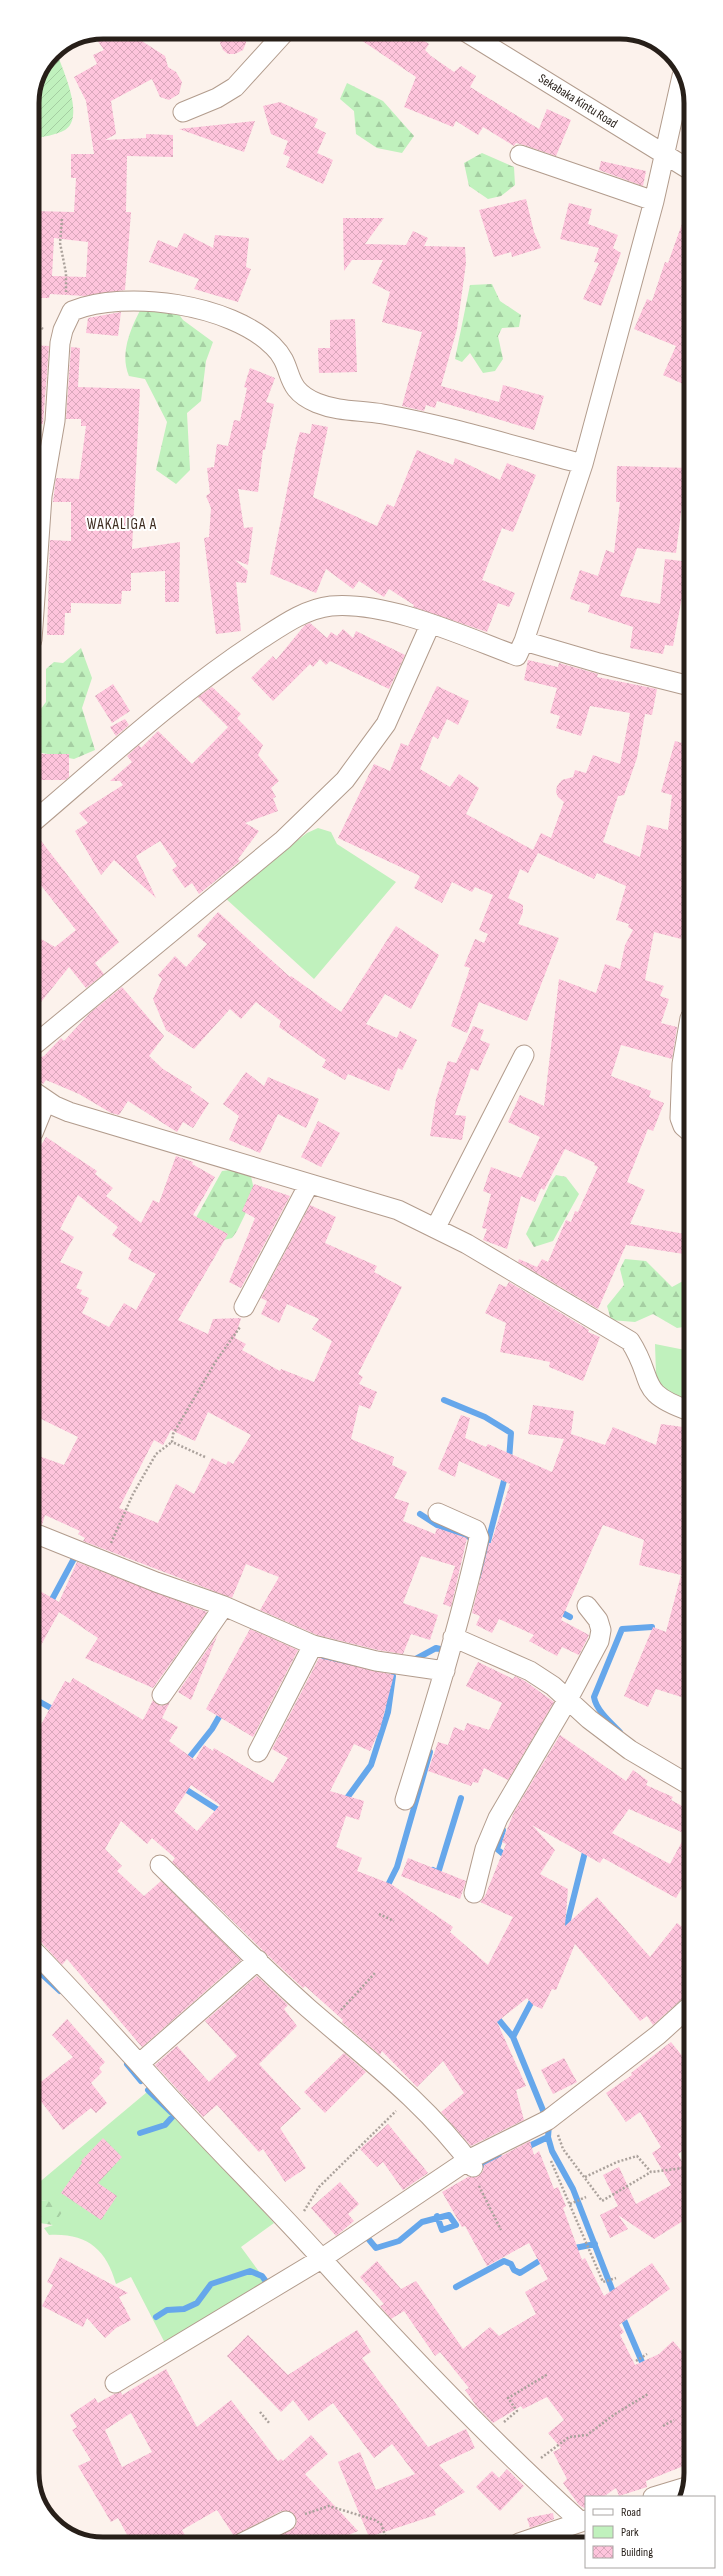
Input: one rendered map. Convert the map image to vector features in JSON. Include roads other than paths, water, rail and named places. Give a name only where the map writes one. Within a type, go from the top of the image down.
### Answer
[{"type":"street","points":[[183,112],[217,98],[235,87],[279,39]]},
{"type":"street","name":"Sekabaka Kintu Road","points":[[477,39],[684,167]]},
{"type":"street","points":[[39,817],[209,674],[289,621],[330,606],[356,606],[380,609],[517,656],[524,641],[583,464],[654,201],[681,82]]},
{"type":"street","points":[[520,155],[654,201]]},
{"type":"street","points":[[39,539],[42,496],[55,421],[60,343],[63,330],[72,311],[95,304],[166,303],[229,319],[274,347],[283,358],[295,390],[316,403],[345,410],[382,414],[583,464]]},
{"type":"street","points":[[39,1041],[283,840],[345,780],[386,724],[430,625]]},
{"type":"street","points":[[524,641],[599,664],[684,685]]},
{"type":"street","points":[[684,1052],[682,1064],[680,1118],[684,1124]]},
{"type":"street","points":[[436,1227],[524,1055]]},
{"type":"street","points":[[39,1096],[69,1112],[398,1210],[436,1227],[630,1341],[638,1352],[646,1380],[653,1391],[668,1403],[684,1409]]},
{"type":"street","points":[[244,1307],[309,1184]]},
{"type":"street","points":[[405,1800],[445,1671],[467,1591],[479,1538],[476,1530],[438,1513]]},
{"type":"street","points":[[39,1535],[182,1598],[224,1606],[313,1645],[376,1660],[445,1671]]},
{"type":"street","points":[[162,1695],[224,1606]]},
{"type":"street","points":[[474,1893],[490,1833],[568,1699],[599,1641],[601,1630],[598,1620],[587,1606]]},
{"type":"street","points":[[454,1636],[530,1671],[553,1686],[589,1719],[630,1750],[684,1782]]},
{"type":"street","points":[[258,1752],[313,1645]]},
{"type":"street","points":[[160,1865],[258,1960],[272,1976],[414,2098],[437,2121],[470,2164]]},
{"type":"street","points":[[39,1956],[321,2259],[489,2435],[583,2521],[536,2537]]},
{"type":"street","points":[[140,2063],[258,1960]]},
{"type":"street","points":[[115,2383],[321,2259],[470,2164],[546,2122],[658,2035],[684,2011]]},
{"type":"street","points":[[656,2496],[682,2488]]},
{"type":"street","points":[[255,2537],[286,2521]]},
{"type":"waterway","points":[[444,1400],[485,1417],[511,1433],[509,1460]]},
{"type":"waterway","points":[[479,1576],[506,1473]]},
{"type":"waterway","points":[[420,1514],[437,1525],[469,1537]]},
{"type":"waterway","points":[[49,1605],[77,1553]]},
{"type":"waterway","points":[[557,1610],[570,1617]]},
{"type":"waterway","points":[[620,1732],[598,1707],[594,1697],[622,1629],[652,1627]]},
{"type":"waterway","points":[[412,1661],[436,1648],[448,1651]]},
{"type":"waterway","points":[[324,1657],[345,1664],[356,1664]]},
{"type":"waterway","points":[[345,1804],[347,1798],[371,1765],[388,1712],[393,1676]]},
{"type":"waterway","points":[[39,1701],[58,1712]]},
{"type":"waterway","points":[[185,1763],[212,1729],[223,1710]]},
{"type":"waterway","points":[[386,1889],[397,1867],[430,1752]]},
{"type":"waterway","points":[[182,1787],[223,1813]]},
{"type":"waterway","points":[[433,1870],[438,1873],[461,1798]]},
{"type":"waterway","points":[[503,1830],[497,1849],[508,1858]]},
{"type":"waterway","points":[[565,1932],[586,1848]]},
{"type":"waterway","points":[[39,1972],[60,1991]]},
{"type":"waterway","points":[[513,2037],[534,1997]]},
{"type":"waterway","points":[[494,2014],[513,2037],[549,2125],[548,2137],[552,2151],[573,2189],[615,2297]]},
{"type":"waterway","points":[[127,2064],[141,2081]]},
{"type":"waterway","points":[[140,2133],[165,2125],[174,2115],[148,2090]]},
{"type":"waterway","points":[[525,2148],[548,2137]]},
{"type":"waterway","points":[[475,2168],[500,2158]]},
{"type":"waterway","points":[[366,2236],[376,2248],[399,2241],[422,2222],[449,2215],[456,2225],[442,2230],[437,2216]]},
{"type":"waterway","points":[[570,2249],[595,2244]]},
{"type":"waterway","points":[[456,2287],[504,2261],[511,2264],[514,2270],[520,2273],[544,2258]]},
{"type":"waterway","points":[[156,2317],[167,2310],[184,2309],[197,2303],[211,2284],[250,2271],[262,2276],[270,2287]]},
{"type":"waterway","points":[[621,2313],[645,2369]]},
{"type":"district","name":"WAKALIGA A","points":[[122,524]]}]
